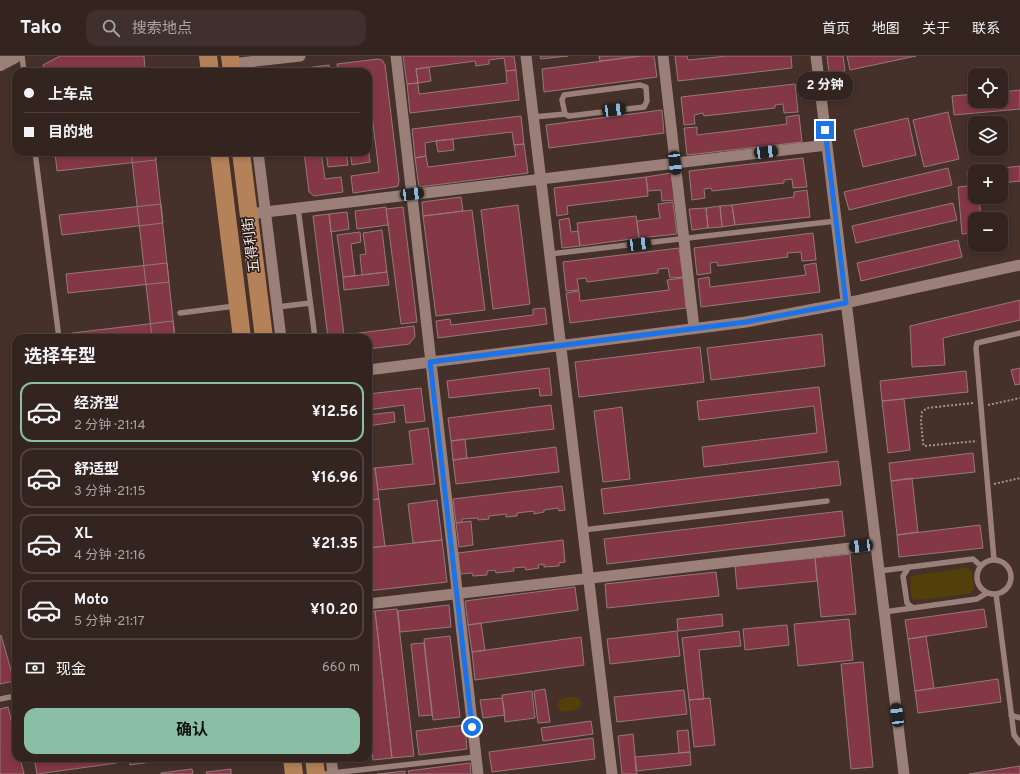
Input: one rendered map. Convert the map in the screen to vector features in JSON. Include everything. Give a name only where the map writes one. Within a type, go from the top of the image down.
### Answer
[{"type":"main road","points":[[208,56],[210,68]]},
{"type":"main road","name":"五得利街","points":[[219,156],[242,334]]},
{"type":"main road","name":"五得利街","points":[[242,156],[257,213],[264,334]]},
{"type":"main road","points":[[292,762],[294,774]]},
{"type":"main road","points":[[317,762],[326,774]]},
{"type":"street","points":[[0,64],[15,56]]},
{"type":"street","points":[[239,64],[300,56]]},
{"type":"street","points":[[396,56],[456,594],[478,774]]},
{"type":"street","points":[[526,56],[612,774]]},
{"type":"street","points":[[663,56],[694,328]]},
{"type":"street","points":[[816,56],[904,774]]},
{"type":"street","points":[[257,213],[827,145]]},
{"type":"street","points":[[258,156],[257,213],[277,307],[280,334]]},
{"type":"street","points":[[372,369],[746,322],[846,303],[1020,265]]},
{"type":"street","points":[[372,604],[876,545]]},
{"type":"street","points":[[326,774],[330,762]]},
{"type":"lane","points":[[22,56],[24,68]]},
{"type":"lane","points":[[534,117],[565,114],[569,116],[644,107],[647,102],[646,87],[640,85],[564,95],[562,100],[565,114]]},
{"type":"lane","points":[[36,156],[58,334]]},
{"type":"lane","points":[[298,208],[314,334]]},
{"type":"lane","points":[[550,254],[836,221]]},
{"type":"lane","points":[[277,307],[310,303]]},
{"type":"lane","points":[[180,313],[238,305]]},
{"type":"lane","points":[[994,560],[976,348],[977,343],[1020,333]]},
{"type":"lane","points":[[583,530],[827,501]]},
{"type":"lane","points":[[879,571],[973,559],[981,566]]},
{"type":"lane","points":[[994,560],[1001,561],[1009,568],[1011,578],[1005,591],[996,594],[987,593],[981,588],[977,576],[981,566],[994,560]]},
{"type":"lane","points":[[908,567],[903,576],[907,603],[912,608]]},
{"type":"lane","points":[[884,612],[977,599],[987,593]]},
{"type":"lane","points":[[996,594],[1014,735],[1020,743]]},
{"type":"lane","points":[[0,699],[12,697]]},
{"type":"lane","points":[[1011,715],[1020,718]]},
{"type":"lane","points":[[326,774],[476,757]]},
{"type":"path","points":[[984,440],[924,446],[921,421],[922,412],[927,408],[981,404],[1020,398]]},
{"type":"path","points":[[987,486],[1020,478]]},
{"type":"shaded area","points":[[964,568],[970,569],[972,572],[974,590],[968,594],[919,600],[913,599],[911,596],[910,576]]},
{"type":"shaded area","points":[[576,697],[580,700],[580,708],[565,712],[560,711],[557,705],[558,703],[562,699]]},
{"type":"building","points":[[60,56],[144,56],[145,68],[43,68],[43,65]]},
{"type":"building","points":[[403,56],[514,56],[516,70],[506,71],[504,58],[489,60],[489,64],[476,66],[475,61],[416,69],[418,83],[407,84]]},
{"type":"building","points":[[540,56],[568,56],[541,59]]},
{"type":"building","points":[[599,56],[641,56],[600,61]]},
{"type":"building","points":[[641,56],[654,56],[657,77],[544,92],[542,69]]},
{"type":"building","points":[[675,56],[687,56],[688,60],[727,56],[791,56],[792,68],[678,81]]},
{"type":"building","points":[[827,56],[843,56],[845,71],[829,73]]},
{"type":"building","points":[[847,56],[916,56],[850,70]]},
{"type":"building","points":[[378,59],[382,60],[385,65],[399,181],[398,186],[353,193],[351,176],[379,172],[372,115],[372,68],[338,68],[337,64]]},
{"type":"building","points":[[329,65],[329,68],[306,68]]},
{"type":"building","points":[[429,67],[431,81],[418,83],[416,69]]},
{"type":"building","points":[[516,70],[519,100],[410,113],[407,84],[418,83],[419,94],[507,83],[506,71]]},
{"type":"building","points":[[795,84],[798,112],[784,113],[783,104],[775,105],[775,108],[704,116],[703,113],[694,115],[695,124],[684,125],[681,97]]},
{"type":"building","points":[[1020,90],[1020,109],[954,115],[952,96],[968,95],[968,108],[1008,108],[1008,91]]},
{"type":"building","points":[[662,110],[664,133],[549,148],[546,125]]},
{"type":"building","points":[[948,112],[959,159],[924,167],[913,120]]},
{"type":"building","points":[[799,115],[802,142],[687,155],[684,128],[697,127],[697,135],[787,124],[786,117]]},
{"type":"building","points":[[521,116],[524,144],[514,145],[512,132],[436,141],[425,143],[426,156],[415,158],[412,129]]},
{"type":"building","points":[[908,118],[916,155],[863,167],[854,130]]},
{"type":"building","points":[[453,139],[454,150],[438,152],[436,141]]},
{"type":"building","points":[[524,144],[528,173],[419,187],[415,158],[426,156],[428,167],[516,156],[514,145]]},
{"type":"building","points":[[55,156],[156,156],[156,160],[57,171]]},
{"type":"building","points":[[131,156],[155,156],[175,334],[152,334]]},
{"type":"building","points":[[304,156],[322,156],[325,179],[341,177],[343,192],[314,196],[309,192]]},
{"type":"building","points":[[327,156],[347,156],[348,165],[328,167]]},
{"type":"building","points":[[351,156],[369,156],[370,162],[352,165]]},
{"type":"building","points":[[803,158],[807,187],[793,188],[792,179],[784,180],[784,183],[712,191],[711,188],[704,189],[705,198],[692,200],[689,171]]},
{"type":"building","points":[[1020,166],[1020,181],[1008,182],[1008,167]]},
{"type":"building","points":[[948,168],[952,185],[849,210],[844,192]]},
{"type":"building","points":[[671,173],[675,200],[662,201],[661,190],[648,191],[646,177]]},
{"type":"building","points":[[646,177],[648,196],[567,206],[568,214],[557,216],[554,188]]},
{"type":"building","points":[[968,186],[968,204],[980,204],[980,212],[968,212],[968,234],[962,234],[958,187]]},
{"type":"building","points":[[807,190],[810,217],[735,225],[732,205],[794,197],[794,192]]},
{"type":"building","points":[[461,197],[463,211],[423,216],[422,202]]},
{"type":"building","points":[[673,202],[677,234],[639,238],[637,221],[660,218],[658,204]]},
{"type":"building","points":[[953,203],[957,220],[856,243],[852,226]]},
{"type":"building","points":[[161,204],[163,223],[62,235],[59,215]]},
{"type":"building","points":[[518,205],[530,304],[493,309],[481,210]]},
{"type":"building","points":[[732,205],[735,225],[722,227],[720,206]]},
{"type":"building","points":[[720,206],[722,227],[708,228],[706,208]]},
{"type":"building","points":[[386,207],[388,225],[357,229],[355,211]]},
{"type":"building","points":[[403,207],[417,322],[401,324],[386,209]]},
{"type":"building","points":[[706,208],[708,228],[692,230],[689,209]]},
{"type":"building","points":[[472,210],[485,310],[436,316],[423,216]]},
{"type":"building","points":[[347,212],[349,229],[331,232],[329,214]]},
{"type":"building","points":[[329,214],[344,334],[328,334],[313,216]]},
{"type":"building","points":[[636,216],[639,238],[580,246],[577,223]]},
{"type":"building","points":[[569,218],[571,232],[578,231],[580,246],[562,248],[559,220]]},
{"type":"building","points":[[382,230],[387,272],[362,275],[360,255],[366,254],[363,233]]},
{"type":"building","points":[[360,232],[361,242],[351,244],[355,276],[343,277],[337,235]]},
{"type":"building","points":[[813,233],[816,260],[802,261],[801,252],[787,253],[788,257],[718,266],[717,262],[710,263],[711,273],[697,275],[694,248]]},
{"type":"building","points":[[958,240],[962,257],[861,281],[857,263]]},
{"type":"building","points":[[679,248],[683,277],[670,278],[668,268],[658,269],[658,273],[587,282],[586,278],[577,279],[579,290],[566,291],[563,262]]},
{"type":"building","points":[[167,263],[169,282],[68,293],[66,274]]},
{"type":"building","points":[[816,263],[820,292],[701,307],[698,279],[709,277],[710,287],[806,275],[804,265]]},
{"type":"building","points":[[387,272],[389,285],[344,290],[343,277]]},
{"type":"building","points":[[683,278],[686,308],[570,323],[566,293],[579,291],[580,301],[669,290],[667,280]]},
{"type":"building","points":[[1020,300],[1020,320],[943,338],[945,365],[912,367],[910,326]]},
{"type":"building","points":[[545,308],[547,324],[438,338],[436,321],[450,319],[451,325],[533,315],[533,309]]},
{"type":"building","points":[[173,321],[175,334],[72,334]]},
{"type":"building","points":[[414,326],[415,337],[409,344],[372,349],[372,334],[352,334]]},
{"type":"building","points":[[822,334],[825,366],[711,380],[707,348]]},
{"type":"building","points":[[700,347],[704,382],[579,397],[575,362]]},
{"type":"building","points":[[549,368],[552,395],[540,396],[539,388],[449,398],[447,381]]},
{"type":"building","points":[[1020,368],[1020,384],[1015,385],[1011,370]]},
{"type":"building","points":[[966,371],[968,392],[882,401],[880,381]]},
{"type":"building","points":[[819,387],[827,452],[704,467],[702,447],[817,433],[814,406],[699,420],[697,401]]},
{"type":"building","points":[[421,388],[425,421],[406,423],[404,405],[372,409],[372,394]]},
{"type":"building","points":[[904,399],[910,450],[888,453],[882,401]]},
{"type":"building","points":[[551,405],[554,429],[451,441],[448,418]]},
{"type":"building","points":[[622,407],[630,479],[603,482],[594,411]]},
{"type":"building","points":[[394,412],[395,422],[372,425],[372,415]]},
{"type":"building","points":[[428,428],[435,484],[378,490],[375,468],[413,464],[409,431]]},
{"type":"building","points":[[465,439],[467,458],[453,460],[451,441]]},
{"type":"building","points":[[556,447],[559,472],[456,484],[453,460]]},
{"type":"building","points":[[973,453],[975,472],[891,481],[889,463]]},
{"type":"building","points":[[838,461],[841,485],[604,514],[601,489]]},
{"type":"building","points":[[372,468],[375,468],[379,499],[372,500]]},
{"type":"building","points":[[912,478],[918,532],[897,535],[891,481]]},
{"type":"building","points":[[562,486],[565,510],[559,511],[558,508],[544,510],[544,512],[534,514],[534,511],[517,513],[517,516],[506,517],[506,514],[489,516],[489,519],[462,519],[462,522],[456,523],[453,499]]},
{"type":"building","points":[[379,499],[385,546],[372,548],[372,500]]},
{"type":"building","points":[[437,500],[442,540],[413,543],[408,504]]},
{"type":"building","points":[[842,511],[845,536],[607,564],[604,539]]},
{"type":"building","points":[[471,521],[473,545],[459,547],[456,523]]},
{"type":"building","points":[[980,525],[983,548],[899,557],[897,535]]},
{"type":"building","points":[[442,540],[447,582],[372,591],[372,548]]},
{"type":"building","points":[[563,540],[565,562],[559,563],[559,566],[544,567],[544,564],[538,565],[539,568],[526,570],[525,567],[513,568],[514,571],[496,573],[495,570],[487,571],[487,575],[473,576],[472,573],[460,574],[458,553]]},
{"type":"building","points":[[850,554],[856,614],[821,617],[815,558]]},
{"type":"building","points":[[815,558],[817,581],[737,589],[735,566]]},
{"type":"building","points":[[716,572],[719,596],[607,608],[605,584]]},
{"type":"building","points":[[575,587],[578,610],[468,625],[465,601]]},
{"type":"building","points":[[449,605],[451,627],[400,632],[398,611]]},
{"type":"building","points":[[397,609],[414,756],[392,758],[375,611]]},
{"type":"building","points":[[984,609],[987,627],[908,639],[905,620]]},
{"type":"building","points":[[372,611],[375,611],[392,758],[373,760],[372,751]]},
{"type":"building","points":[[722,614],[723,626],[678,631],[677,619]]},
{"type":"building","points":[[849,619],[853,660],[798,666],[794,624]]},
{"type":"building","points":[[481,623],[485,650],[472,652],[468,625]]},
{"type":"building","points":[[787,625],[789,645],[745,650],[743,629]]},
{"type":"building","points":[[677,631],[680,656],[610,664],[607,639]]},
{"type":"building","points":[[739,631],[741,646],[699,650],[704,699],[689,700],[682,638]]},
{"type":"building","points":[[1,635],[12,674],[12,681],[0,684]]},
{"type":"building","points":[[450,636],[460,717],[433,720],[424,639]]},
{"type":"building","points":[[926,636],[934,688],[915,691],[908,639]]},
{"type":"building","points":[[581,637],[584,665],[475,680],[472,652]]},
{"type":"building","points":[[424,643],[432,715],[419,716],[411,644]]},
{"type":"building","points":[[863,662],[873,767],[851,769],[841,664]]},
{"type":"building","points":[[998,679],[1001,702],[918,713],[915,691]]},
{"type":"building","points":[[545,689],[550,722],[538,723],[534,691]]},
{"type":"building","points":[[684,690],[687,714],[617,722],[614,697]]},
{"type":"building","points":[[532,691],[535,718],[505,722],[502,695]]},
{"type":"building","points":[[502,698],[505,715],[483,718],[480,700]]},
{"type":"building","points":[[710,698],[715,745],[694,747],[689,700]]},
{"type":"building","points":[[8,707],[12,724],[12,762],[21,762],[24,774],[0,774],[0,709]]},
{"type":"building","points":[[591,721],[593,734],[543,741],[541,728]]},
{"type":"building","points":[[465,725],[467,749],[419,755],[416,731]]},
{"type":"building","points":[[688,730],[690,752],[679,753],[677,731]]},
{"type":"building","points":[[633,734],[637,774],[622,774],[618,736]]},
{"type":"building","points":[[593,738],[595,759],[492,772],[489,752]]},
{"type":"building","points":[[690,752],[691,765],[636,771],[635,757]]},
{"type":"building","points":[[35,762],[117,763],[37,774]]},
{"type":"building","points":[[130,762],[151,762],[130,765]]},
{"type":"building","points":[[470,763],[471,774],[409,774],[408,771]]},
{"type":"building","points":[[1020,766],[1020,774],[969,774]]},
{"type":"building","points":[[192,769],[193,774],[161,774],[161,773]]},
{"type":"building","points":[[231,769],[231,774],[207,774],[206,772]]},
{"type":"building","points":[[405,771],[405,774],[377,774]]},
{"type":"route","points":[[472,727],[430,362],[746,322],[846,303],[825,130]]}]
